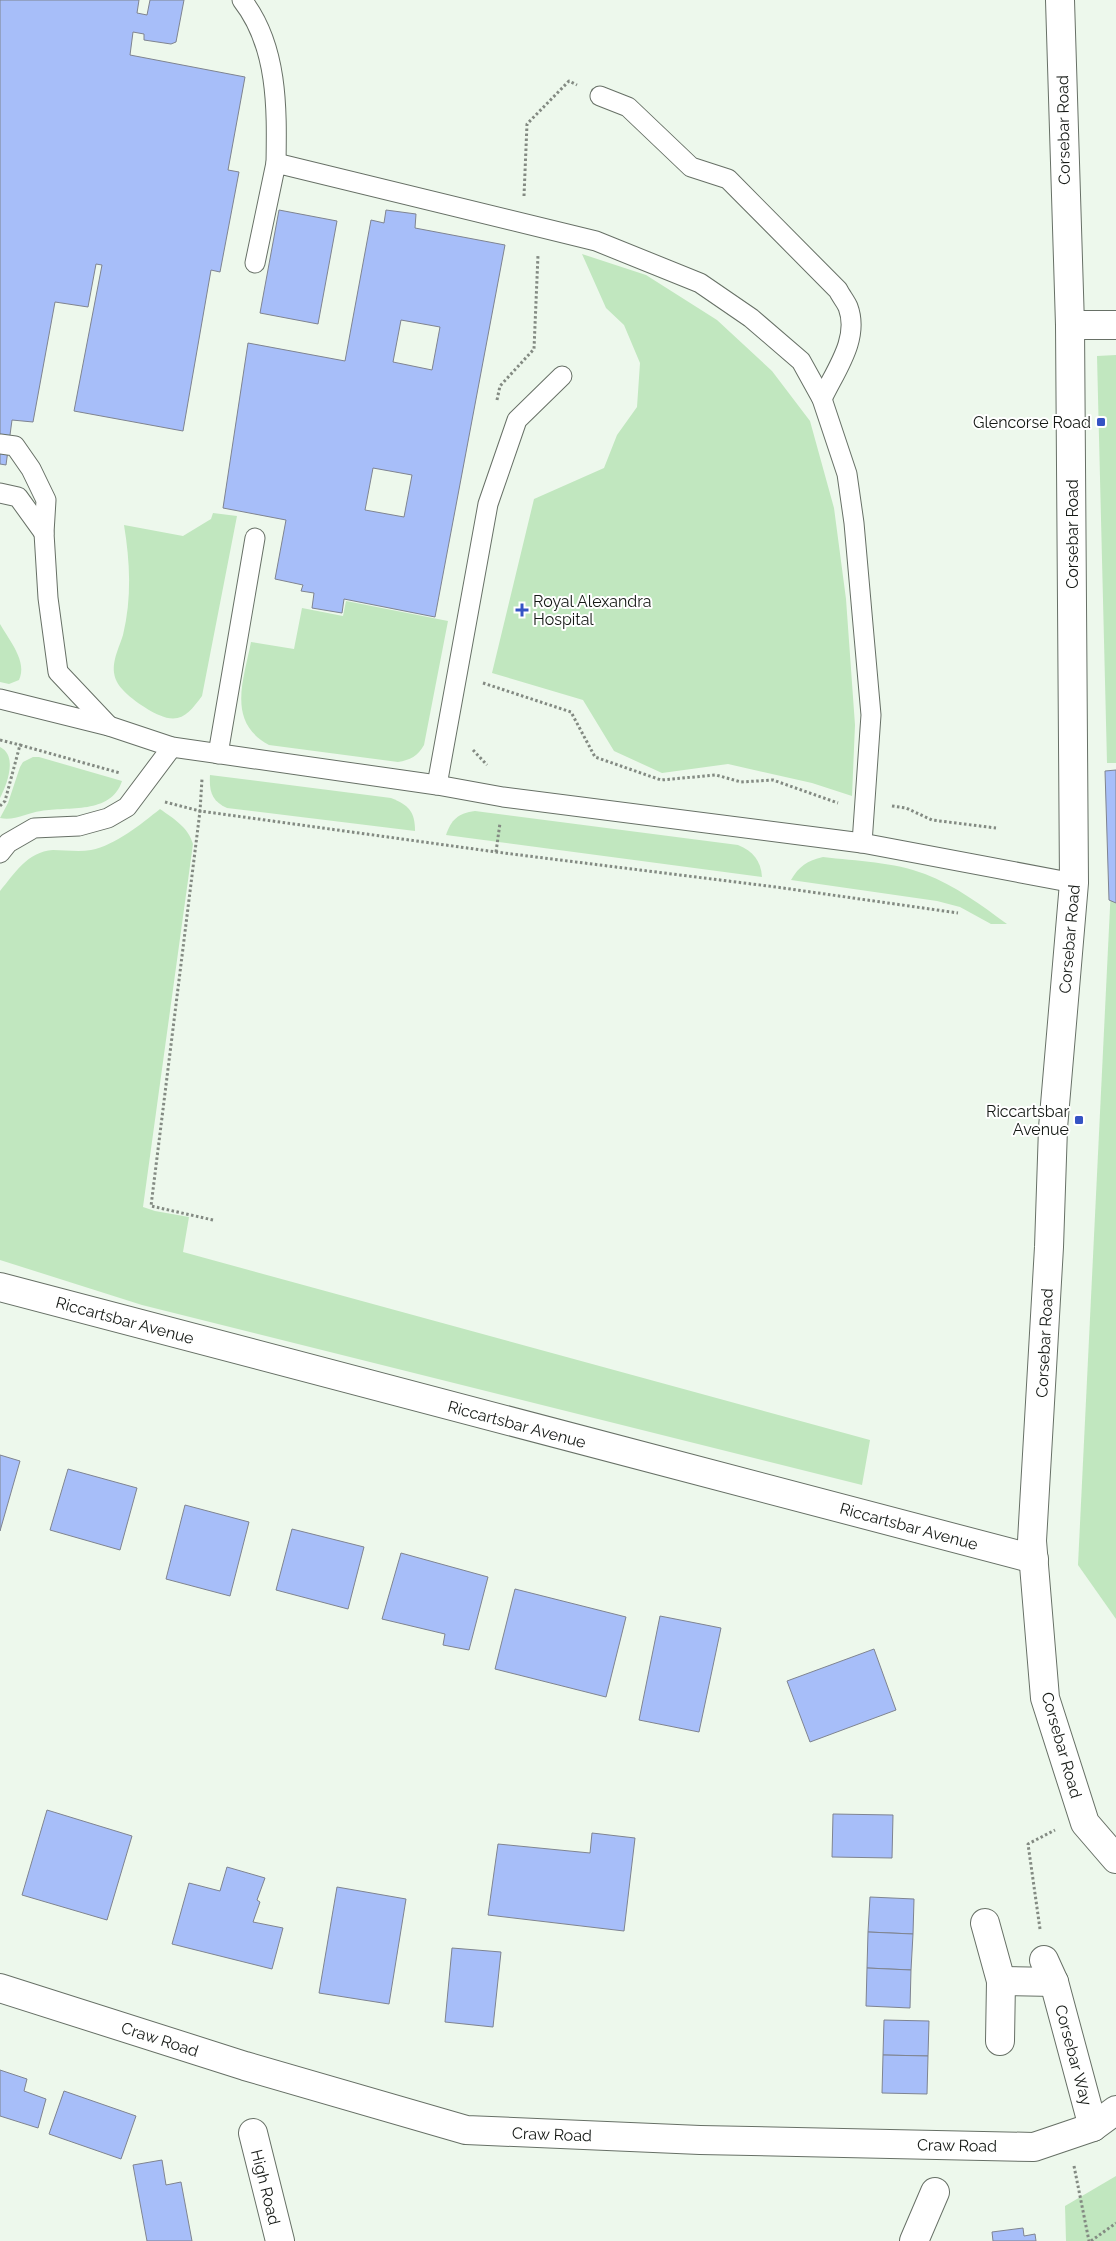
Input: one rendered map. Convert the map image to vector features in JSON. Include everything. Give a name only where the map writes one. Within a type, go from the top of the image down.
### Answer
[{"type":"street","name":"Corsebar Road","points":[[1060,0],[1070,326],[1074,883],[1052,1128],[1049,1247],[1032,1541],[1045,1698],[1085,1823],[1116,1859]]},
{"type":"street","points":[[1070,326],[1116,325]]},
{"type":"street","name":"Riccartsbar Avenue","points":[[0,1287],[1034,1559]]},
{"type":"street","points":[[985,1923],[1001,1981],[1000,2041]]},
{"type":"street","name":"Corsebar Way","points":[[1001,1981],[1049,1971],[1081,2132]]},
{"type":"street","name":"Craw Road","points":[[0,1988],[245,2066],[466,2130],[700,2140],[1034,2147],[1081,2132],[1116,2110]]},
{"type":"street","name":"High Road","points":[[253,2133],[280,2241]]},
{"type":"street","points":[[914,2241],[934,2192]]},
{"type":"lane","points":[[242,0],[262,37],[274,76],[277,123],[276,163],[255,263]]},
{"type":"lane","points":[[600,96],[628,107],[691,167],[728,179],[838,290],[848,308],[851,329],[848,347],[822,399]]},
{"type":"lane","points":[[276,163],[596,240],[700,283],[751,318],[801,361],[822,399],[847,474],[854,523],[871,715],[862,843]]},
{"type":"lane","points":[[437,785],[488,504],[517,420],[562,376]]},
{"type":"lane","points":[[0,444],[15,446],[32,469],[46,500],[44,533],[48,598],[58,672],[109,726]]},
{"type":"lane","points":[[0,493],[18,497],[44,533]]},
{"type":"lane","points":[[218,754],[255,538]]},
{"type":"lane","points":[[0,699],[109,726],[172,747],[437,785],[503,797],[862,843],[1074,883]]},
{"type":"lane","points":[[3,844],[34,828],[80,826],[108,818],[127,807],[172,747]]},
{"type":"path","points":[[496,405],[500,386],[534,349],[527,124],[569,81],[600,96]]},
{"type":"path","points":[[475,680],[571,712],[594,757],[661,780],[716,775],[741,782],[773,780],[834,803],[906,808],[932,820],[996,828]]},
{"type":"path","points":[[0,740],[126,775],[164,802],[200,811],[958,913]]},
{"type":"path","points":[[469,744],[477,756],[488,766],[506,769],[496,852]]},
{"type":"path","points":[[0,806],[5,801],[20,745]]},
{"type":"path","points":[[196,751],[203,782],[151,1206],[213,1220]]},
{"type":"path","points":[[1049,1971],[1028,1844],[1083,1817]]},
{"type":"path","points":[[1081,2132],[1090,2241],[1116,2223]]},
{"type":"green space","points":[[582,254],[646,275],[717,320],[772,371],[810,421],[834,508],[846,599],[855,725],[852,796],[812,783],[728,764],[662,773],[614,751],[583,700],[492,673],[534,499],[604,468],[617,435],[637,407],[640,363],[624,325],[606,308]]},
{"type":"green space","points":[[1116,355],[1116,763],[1107,763],[1097,356]]},
{"type":"green space","points":[[213,513],[237,516],[202,696],[189,712],[179,718],[167,718],[136,701],[120,687],[115,676],[114,664],[126,621],[129,594],[129,566],[124,525],[183,536],[211,519]]},
{"type":"green space","points":[[346,601],[448,621],[424,745],[410,759],[398,762],[269,745],[256,735],[247,724],[241,699],[251,642],[294,649],[302,608],[343,616]]},
{"type":"green space","points":[[0,624],[16,651],[21,666],[19,680],[9,684],[0,682]]},
{"type":"green space","points":[[0,747],[9,757],[10,763],[8,778],[0,798]]},
{"type":"green space","points":[[33,757],[39,757],[122,781],[116,792],[99,804],[88,807],[41,811],[16,818],[0,818],[8,803],[20,767],[23,762]]},
{"type":"green space","points":[[210,775],[391,798],[402,803],[410,810],[414,819],[415,831],[227,808],[212,795]]},
{"type":"green space","points":[[1116,784],[1116,1619],[1078,1565]]},
{"type":"green space","points":[[160,809],[184,828],[193,844],[143,1207],[189,1217],[183,1252],[870,1440],[862,1485],[142,1305],[0,1260],[0,891],[22,864],[36,855],[53,850],[91,850],[110,844]]},
{"type":"green space","points":[[475,811],[738,845],[748,850],[758,861],[762,877],[446,835],[450,825],[456,818],[464,813]]},
{"type":"green space","points":[[823,857],[888,864],[925,874],[958,890],[1007,924],[991,924],[960,907],[937,901],[791,880],[804,865],[812,860]]},
{"type":"green space","points":[[1116,2176],[1116,2241],[1066,2241],[1065,2206]]},
{"type":"building","points":[[0,0],[139,0],[137,13],[147,15],[150,0],[184,0],[176,42],[171,44],[144,40],[144,34],[133,32],[130,55],[245,77],[228,170],[239,172],[220,272],[211,270],[183,431],[74,411],[102,265],[96,264],[88,307],[55,302],[33,422],[12,420],[6,465],[0,464]]},
{"type":"building","points":[[279,210],[337,221],[318,324],[260,313]]},
{"type":"building","points":[[386,210],[416,214],[415,228],[505,245],[435,617],[344,599],[342,613],[312,608],[314,593],[301,591],[303,585],[275,579],[286,520],[223,508],[248,343],[345,361],[371,220],[384,223]],"holes":[[[401,320],[440,327],[432,370],[393,362]],[[373,468],[412,475],[404,517],[365,510]]]},
{"type":"building","points":[[1116,770],[1116,903],[1109,900],[1105,771]]},
{"type":"building","points":[[0,1455],[20,1461],[0,1531]]},
{"type":"building","points":[[68,1469],[137,1488],[120,1550],[50,1530]]},
{"type":"building","points":[[185,1505],[249,1522],[230,1596],[166,1579]]},
{"type":"building","points":[[292,1529],[364,1547],[348,1609],[276,1590]]},
{"type":"building","points":[[401,1553],[488,1577],[469,1650],[443,1645],[445,1634],[382,1619]]},
{"type":"building","points":[[515,1589],[626,1617],[606,1697],[495,1669]]},
{"type":"building","points":[[660,1616],[721,1628],[699,1732],[639,1720]]},
{"type":"building","points":[[874,1649],[896,1710],[810,1742],[787,1681]]},
{"type":"building","points":[[47,1810],[132,1836],[107,1920],[22,1895]]},
{"type":"building","points":[[833,1814],[893,1815],[892,1858],[832,1857]]},
{"type":"building","points":[[592,1833],[635,1838],[624,1931],[488,1915],[498,1844],[590,1853]]},
{"type":"building","points":[[227,1867],[265,1878],[257,1900],[260,1902],[253,1922],[283,1928],[272,1969],[172,1944],[189,1883],[220,1891]]},
{"type":"building","points":[[337,1887],[406,1899],[389,2004],[319,1993]]},
{"type":"building","points":[[870,1897],[914,1899],[913,1934],[868,1932]]},
{"type":"building","points":[[868,1932],[913,1934],[911,1970],[867,1968]]},
{"type":"building","points":[[452,1948],[501,1952],[493,2027],[445,2022]]},
{"type":"building","points":[[867,1968],[911,1970],[910,2008],[866,2006]]},
{"type":"building","points":[[884,2020],[929,2021],[928,2056],[883,2055]]},
{"type":"building","points":[[883,2055],[928,2056],[927,2094],[882,2093]]},
{"type":"building","points":[[0,2070],[27,2079],[24,2091],[46,2099],[38,2128],[0,2116]]},
{"type":"building","points":[[64,2091],[136,2116],[121,2159],[49,2134]]},
{"type":"building","points":[[162,2160],[166,2185],[181,2182],[192,2241],[147,2241],[133,2165]]},
{"type":"building","points":[[1023,2228],[1024,2236],[1035,2234],[1036,2241],[993,2241],[992,2232]]},
{"type":"place","name":"Glencorse Road","points":[[1101,422]]},
{"type":"place","name":"Royal Alexandra Hospital","points":[[522,610]]},
{"type":"place","name":"Riccartsbar Avenue","points":[[1079,1120]]}]
